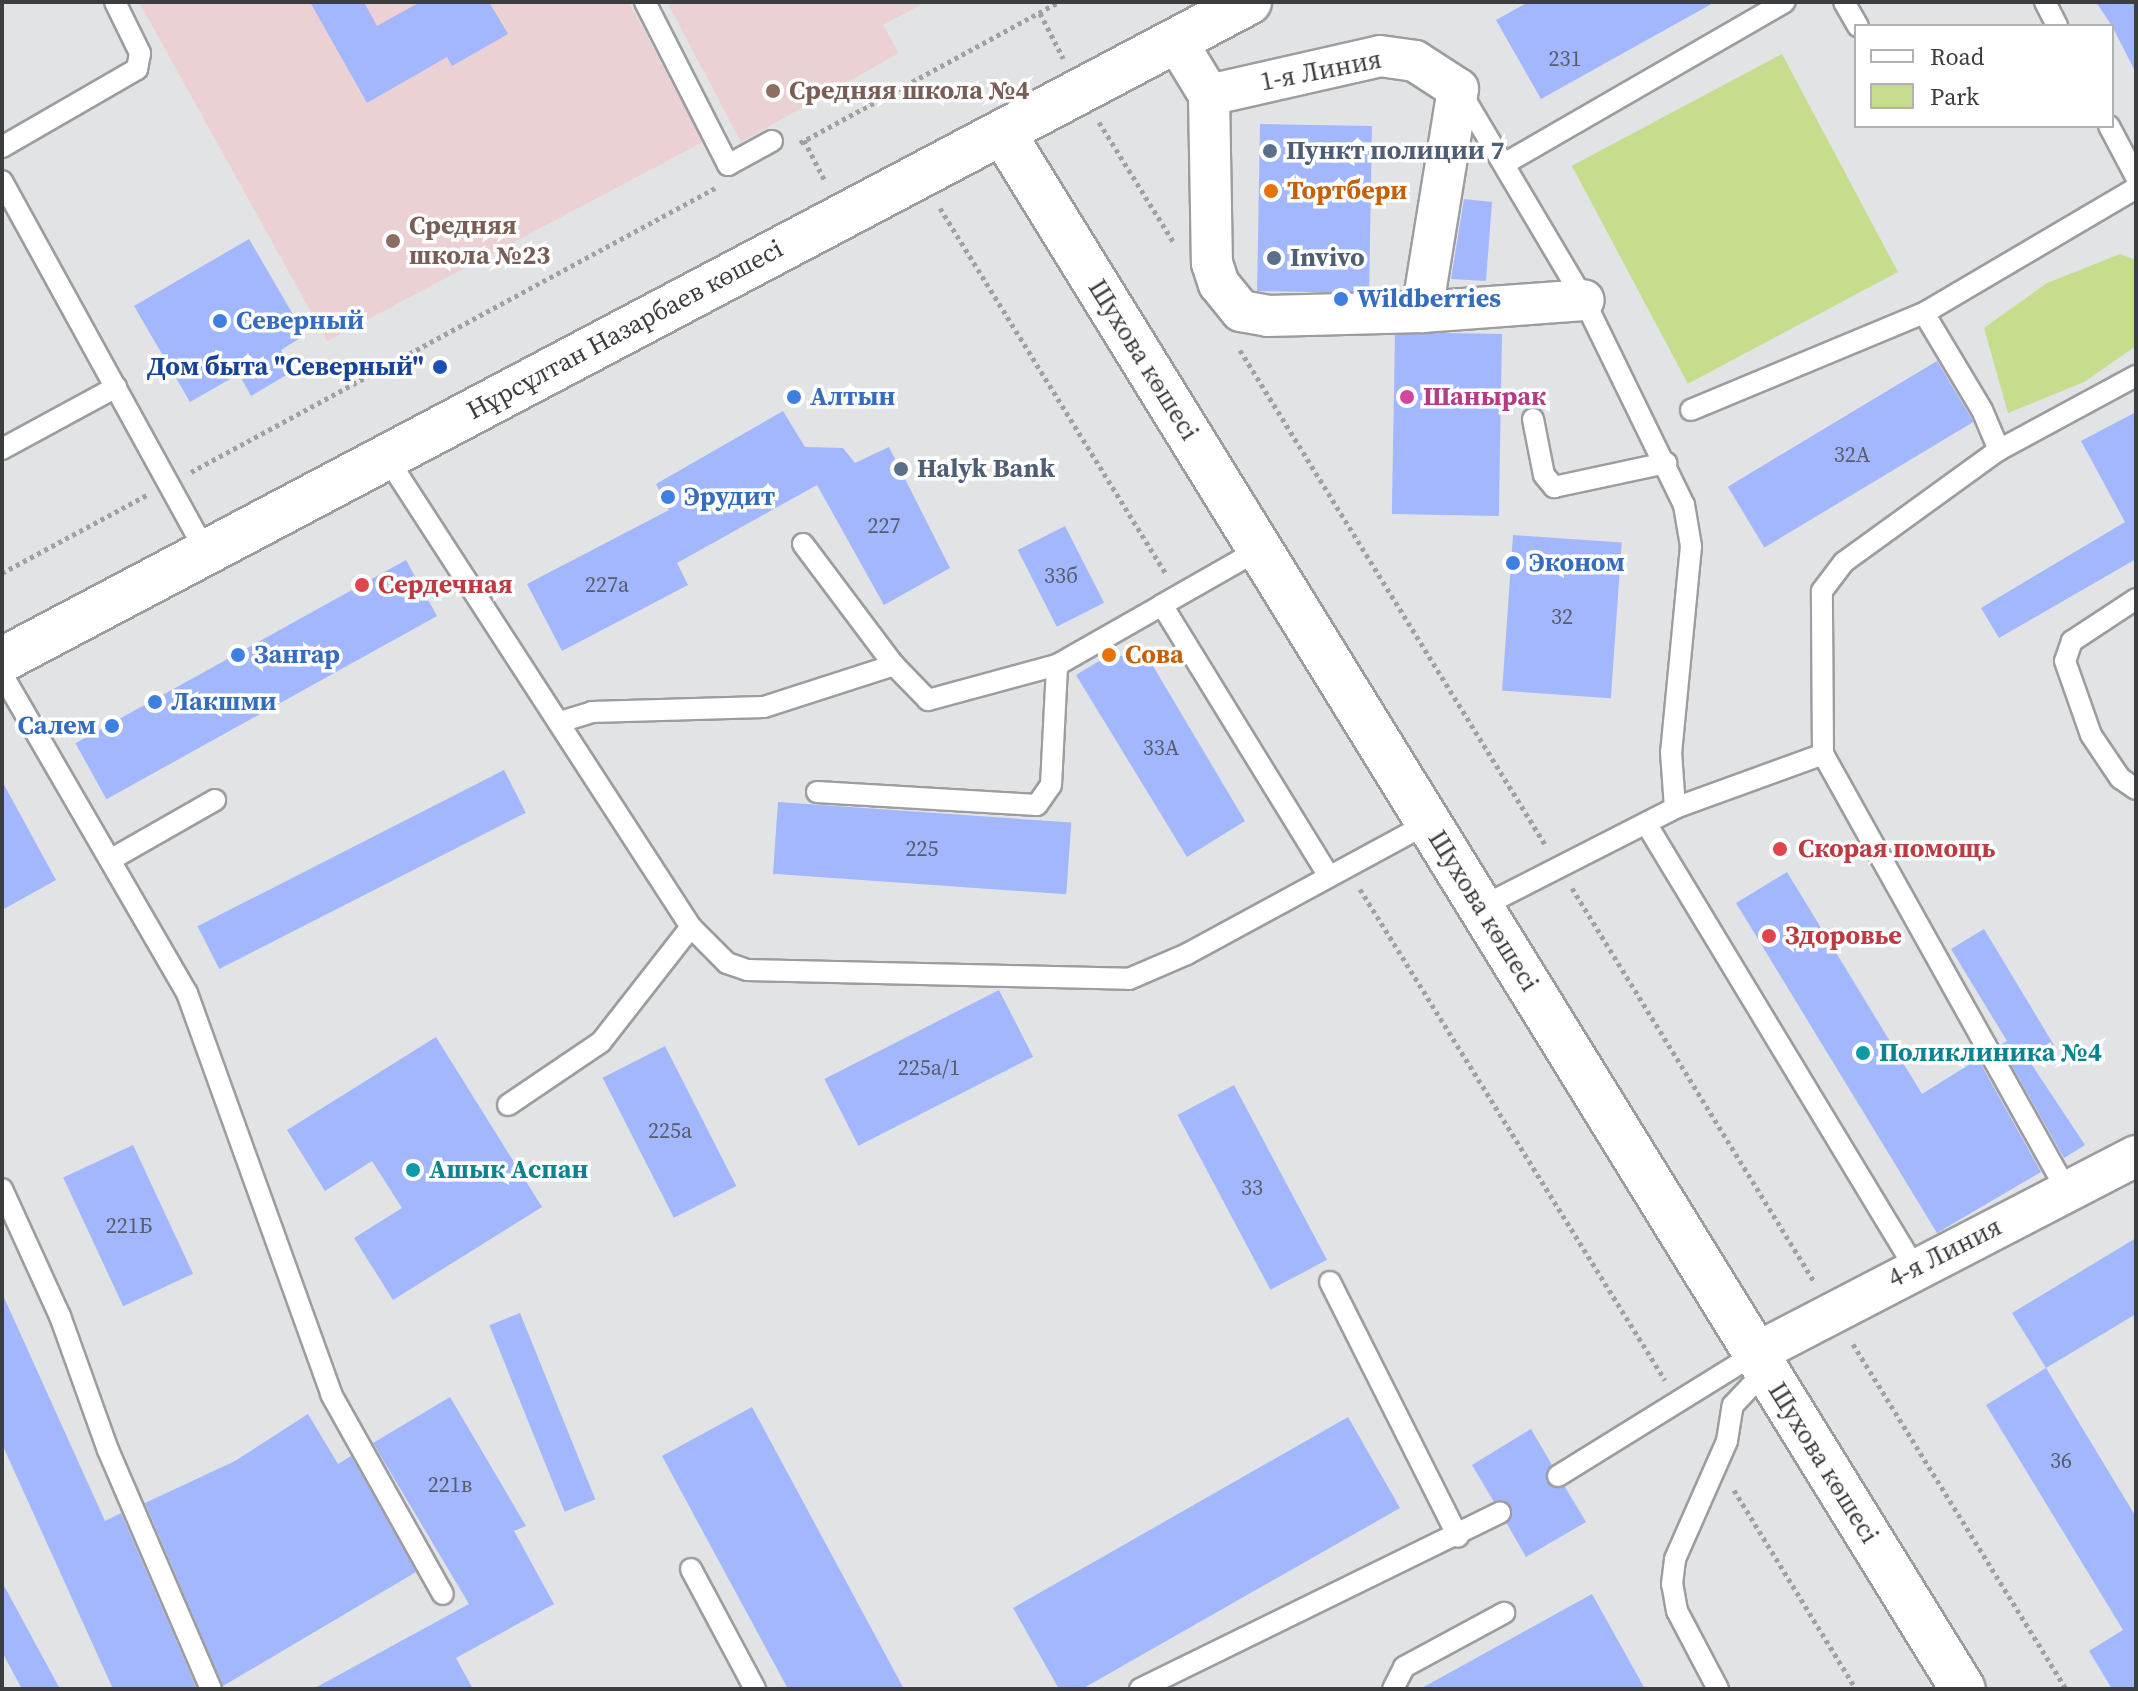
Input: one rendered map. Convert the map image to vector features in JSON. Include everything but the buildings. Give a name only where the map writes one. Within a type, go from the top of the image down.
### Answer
[{"type":"street","name":"Нұрсұлтан Назарбаев көшесі","points":[[2,660],[1249,2]]},
{"type":"street","points":[[1175,39],[1209,95],[1212,263],[1230,301],[1241,311],[1268,316],[1422,312],[1584,300]]},
{"type":"street","name":"1-я Линия","points":[[1209,95],[1380,56],[1415,61],[1458,89]]},
{"type":"street","points":[[1422,312],[1458,89]]},
{"type":"street","name":"Шухова көшесі","points":[[1003,133],[1963,1689]]},
{"type":"street","name":"4-я Линия","points":[[1761,1362],[1915,1268],[2136,1156]]},
{"type":"lane","points":[[2,147],[137,69],[140,53],[115,2]]},
{"type":"lane","points":[[645,2],[728,165],[782,144]]},
{"type":"lane","points":[[1504,164],[1785,2]]},
{"type":"lane","points":[[1844,2],[1857,24]]},
{"type":"lane","points":[[2045,2],[2056,24]]},
{"type":"lane","points":[[1458,89],[1584,300],[1684,505],[1691,546],[1671,752],[1675,808]]},
{"type":"lane","points":[[2110,128],[2136,177]]},
{"type":"lane","points":[[2,181],[207,554]]},
{"type":"lane","points":[[1691,410],[1924,313],[2136,188]]},
{"type":"lane","points":[[1924,313],[1982,410],[1999,450]]},
{"type":"lane","points":[[2067,1191],[1823,754],[1822,591],[1844,562],[1999,450],[2136,376]]},
{"type":"lane","points":[[2,449],[116,387]]},
{"type":"lane","points":[[1533,419],[1544,475],[1554,487],[1666,463]]},
{"type":"lane","points":[[387,458],[691,927],[727,963],[747,970],[1113,981],[1163,966],[1428,823]]},
{"type":"lane","points":[[803,544],[920,696],[936,700],[1057,665],[1260,549]]},
{"type":"lane","points":[[2136,599],[2072,641],[2065,661],[2097,747],[2120,778],[2136,789]]},
{"type":"lane","points":[[1170,600],[1338,872]]},
{"type":"lane","points":[[560,722],[592,712],[764,707],[894,665]]},
{"type":"lane","points":[[817,792],[1037,805],[1051,785],[1057,665]]},
{"type":"lane","points":[[2,674],[187,993],[331,1394],[443,1594]]},
{"type":"lane","points":[[1481,907],[1647,825],[1675,808],[1823,754]]},
{"type":"lane","points":[[110,860],[215,800]]},
{"type":"lane","points":[[1647,825],[1915,1268]]},
{"type":"lane","points":[[508,1105],[601,1042],[691,927]]},
{"type":"lane","points":[[2,1189],[60,1316],[108,1450],[211,1689]]},
{"type":"lane","points":[[1330,1282],[1458,1537]]},
{"type":"lane","points":[[1558,1476],[1676,1399],[1761,1362]]},
{"type":"lane","points":[[1718,1689],[1677,1611],[1672,1584],[1681,1540],[1717,1464],[1733,1405],[1761,1362]]},
{"type":"lane","points":[[1140,1689],[1458,1537],[1500,1513]]},
{"type":"lane","points":[[691,1569],[755,1689]]},
{"type":"lane","points":[[1393,1689],[1404,1667],[1504,1613]]},
{"type":"path","points":[[782,144],[804,140],[1059,2]]},
{"type":"path","points":[[804,140],[841,215]]},
{"type":"path","points":[[920,177],[1170,600]]},
{"type":"path","points":[[2,573],[723,184]]},
{"type":"path","points":[[1338,872],[1676,1399]]},
{"type":"path","points":[[1717,1464],[1856,1689]]},
{"type":"shaded area","name":"Средняя школа №23","points":[[139,2],[629,2],[703,142],[327,341]]},
{"type":"shaded area","name":"Средняя школа №4","points":[[667,2],[926,2],[883,25],[899,53],[741,142]]},
{"type":"green space","points":[[1782,54],[1898,272],[1688,384],[1572,166]]},
{"type":"green space","points":[[2120,254],[2136,260],[2136,346],[2084,382],[2008,413],[1984,328],[2047,283]]},
{"type":"place","name":"Средняя школа №4","points":[[773,91]]},
{"type":"place","name":"Пункт полиции 7","points":[[1270,151]]},
{"type":"place","name":"Тортбери","points":[[1271,191]]},
{"type":"place","name":"Средняя школа №23","points":[[393,241]]},
{"type":"place","name":"Invivo","points":[[1274,258]]},
{"type":"place","name":"Wildberries","points":[[1341,299]]},
{"type":"place","name":"Северный","points":[[220,321]]},
{"type":"place","name":"Дом быта \"Северный\"","points":[[440,367]]},
{"type":"place","name":"Алтын","points":[[794,397]]},
{"type":"place","name":"Шанырак","points":[[1407,397]]},
{"type":"place","name":"Halyk Bank","points":[[901,469]]},
{"type":"place","name":"Эрудит","points":[[668,497]]},
{"type":"place","name":"Эконом","points":[[1513,563]]},
{"type":"place","name":"Сердечная","points":[[362,585]]},
{"type":"place","name":"Зангар","points":[[238,655]]},
{"type":"place","name":"Сова","points":[[1109,655]]},
{"type":"place","name":"Лакшми","points":[[155,702]]},
{"type":"place","name":"Салем","points":[[112,726]]},
{"type":"place","name":"Скорая помощь","points":[[1780,849]]},
{"type":"place","name":"Здоровье","points":[[1769,936]]},
{"type":"place","name":"Поликлиника №4","points":[[1863,1053]]},
{"type":"place","name":"Ашык Аспан","points":[[413,1170]]}]
